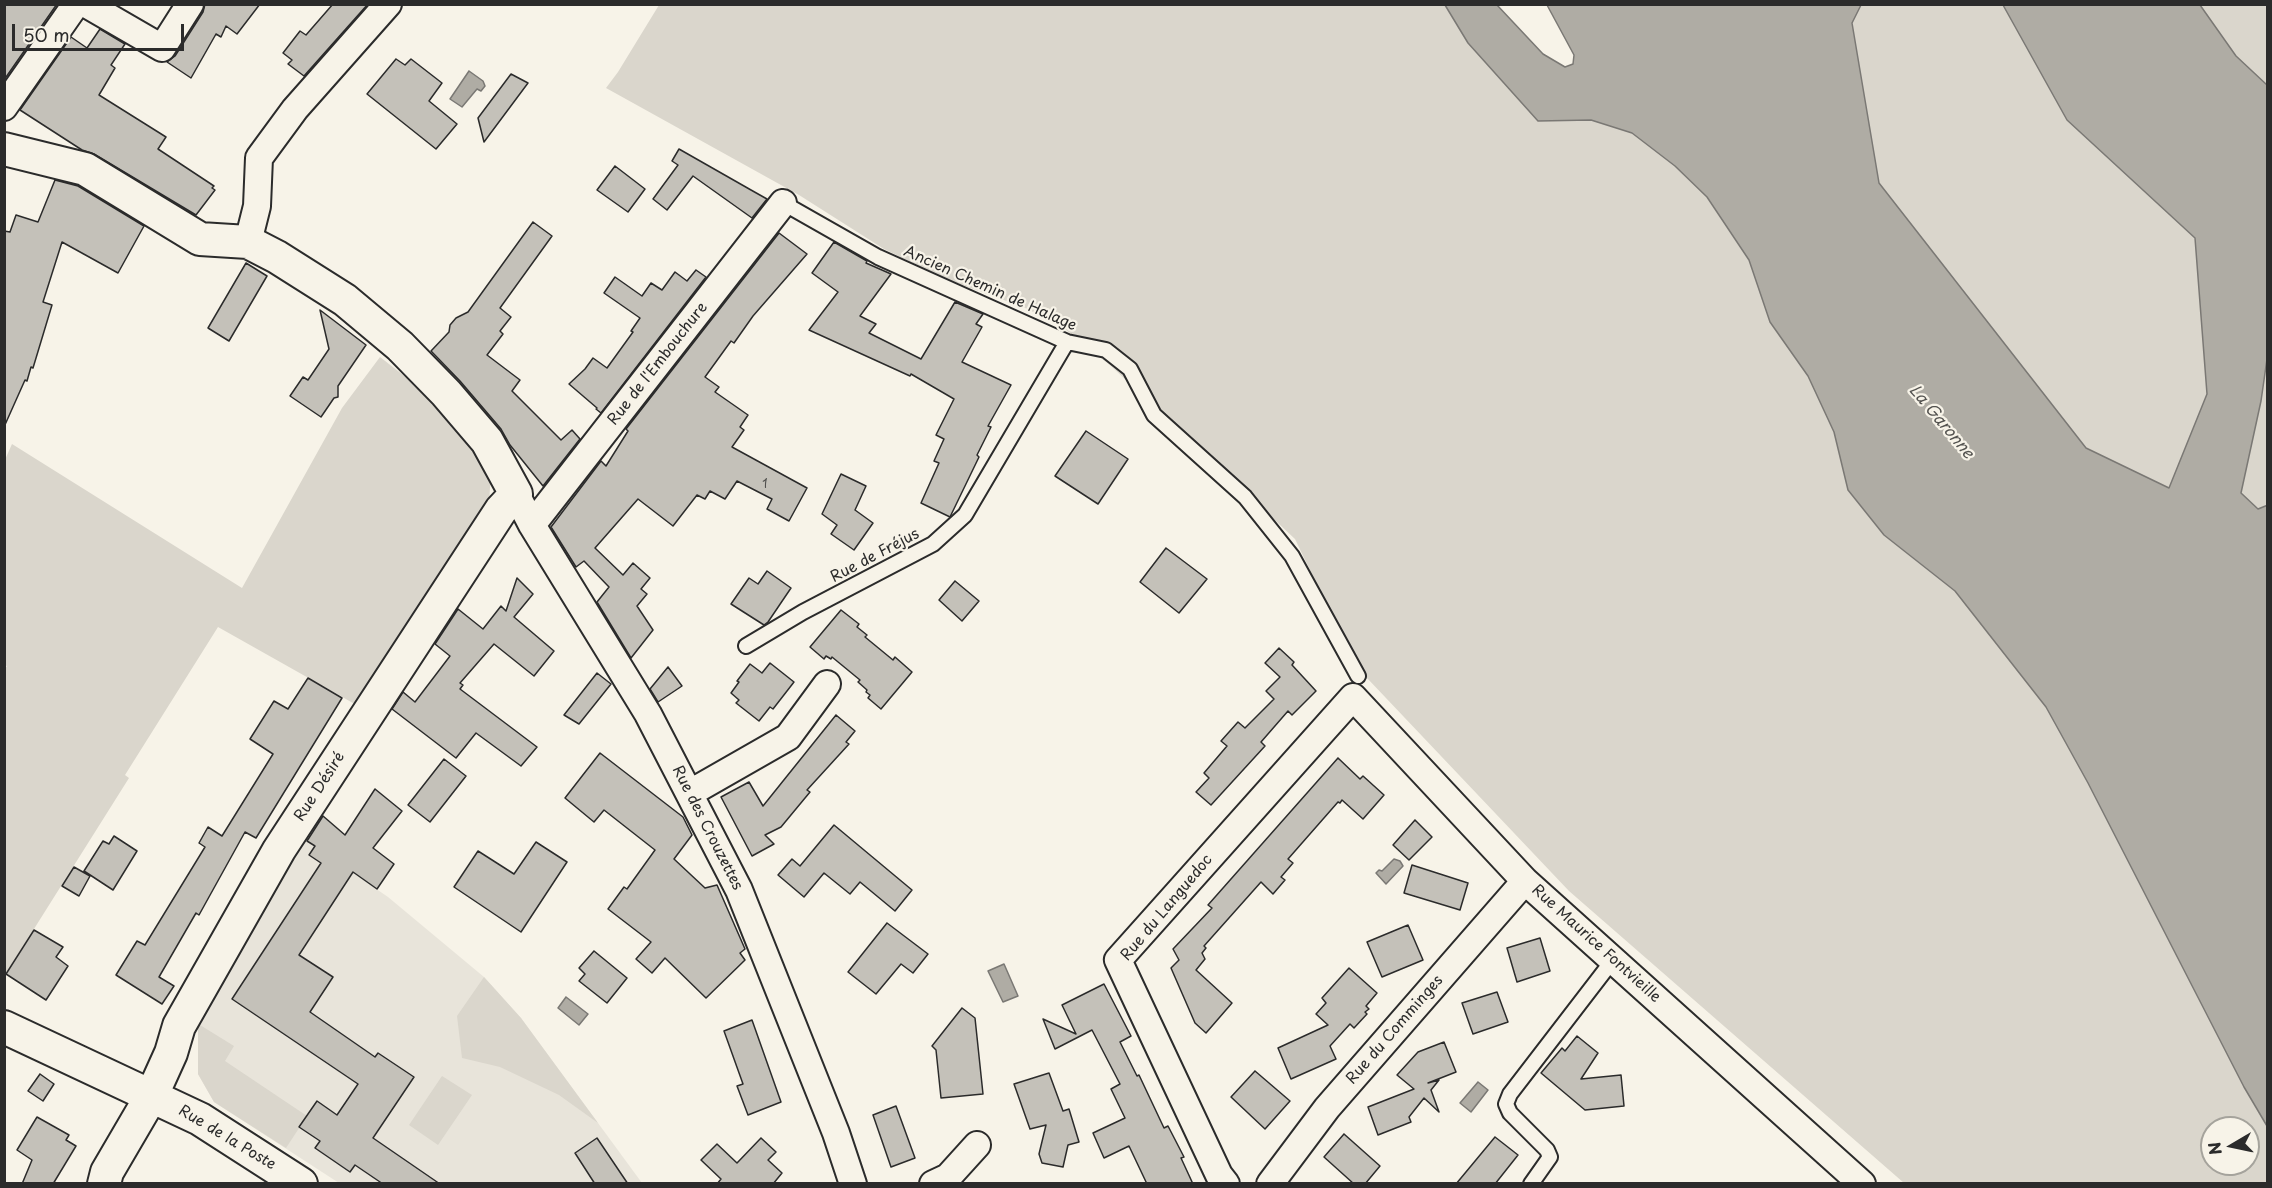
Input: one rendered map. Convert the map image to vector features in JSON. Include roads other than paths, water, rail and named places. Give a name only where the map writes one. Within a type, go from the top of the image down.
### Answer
[{"type":"street","points":[[4,107],[76,4]]},
{"type":"street","points":[[86,4],[114,12],[162,48],[190,4]]},
{"type":"street","points":[[248,242],[257,206],[259,158],[295,109],[388,4]]},
{"type":"street","points":[[4,149],[85,169],[200,239],[248,242],[277,257],[345,300],[400,346],[446,393],[488,441],[516,494]]},
{"type":"street","name":"Rue de l'Embouchure","points":[[532,525],[783,203]]},
{"type":"street","name":"Rue des Crouzettes","points":[[516,494],[532,525],[648,714],[739,890],[836,1133],[853,1184]]},
{"type":"street","name":"Rue Désiré","points":[[104,1184],[107,1172],[152,1095],[171,1053],[179,1026],[279,850],[501,510],[516,494]]},
{"type":"street","points":[[690,793],[788,737],[827,684]]},
{"type":"street","name":"Rue Maurice Fontvieille","points":[[1355,687],[1525,881],[1855,1181]]},
{"type":"street","name":"Rue du Languedoc","points":[[1226,1184],[1118,960],[1355,687]]},
{"type":"street","name":"Rue du Comminges","points":[[1281,1180],[1327,1108],[1525,881]]},
{"type":"street","name":"Rue de la Poste","points":[[4,1027],[200,1119],[301,1184]]},
{"type":"street","points":[[933,1184],[948,1177],[977,1145]]},
{"type":"lane","name":"Ancien Chemin de Halage","points":[[783,203],[878,257],[1067,342],[1106,350],[1130,369],[1154,415],[1245,497],[1292,556],[1355,687]]},
{"type":"lane","name":"Rue de Fréjus","points":[[746,646],[803,612],[933,544],[965,515],[1067,342]]},
{"type":"lane","points":[[1531,1184],[1550,1157],[1547,1150],[1510,1113],[1506,1104],[1510,1094],[1613,960]]},
{"type":"water","name":"La Garonne","points":[[1445,5],[1497,5],[1543,54],[1565,67],[1573,64],[1574,55],[1547,5],[1861,5],[1852,23],[1879,183],[2086,448],[2169,488],[2207,394],[2195,238],[2067,120],[2003,5],[2200,5],[2236,56],[2267,85],[2268,352],[2261,401],[2241,493],[2258,509],[2268,505],[2267,1126],[2244,1087],[2088,783],[2046,707],[1955,591],[1884,535],[1848,490],[1834,432],[1808,376],[1770,322],[1749,260],[1707,197],[1675,166],[1632,133],[1591,120],[1538,121],[1468,43]]},
{"type":"water","points":[[469,71],[483,81],[485,86],[481,91],[477,89],[462,107],[450,99]]},
{"type":"water","points":[[1394,859],[1400,861],[1403,866],[1386,884],[1376,873],[1379,870],[1382,871]]},
{"type":"water","points":[[1004,964],[1018,996],[1003,1002],[988,971]]},
{"type":"water","points":[[566,997],[588,1014],[579,1025],[558,1008]]},
{"type":"water","points":[[1478,1082],[1488,1090],[1471,1112],[1460,1103]]}]
